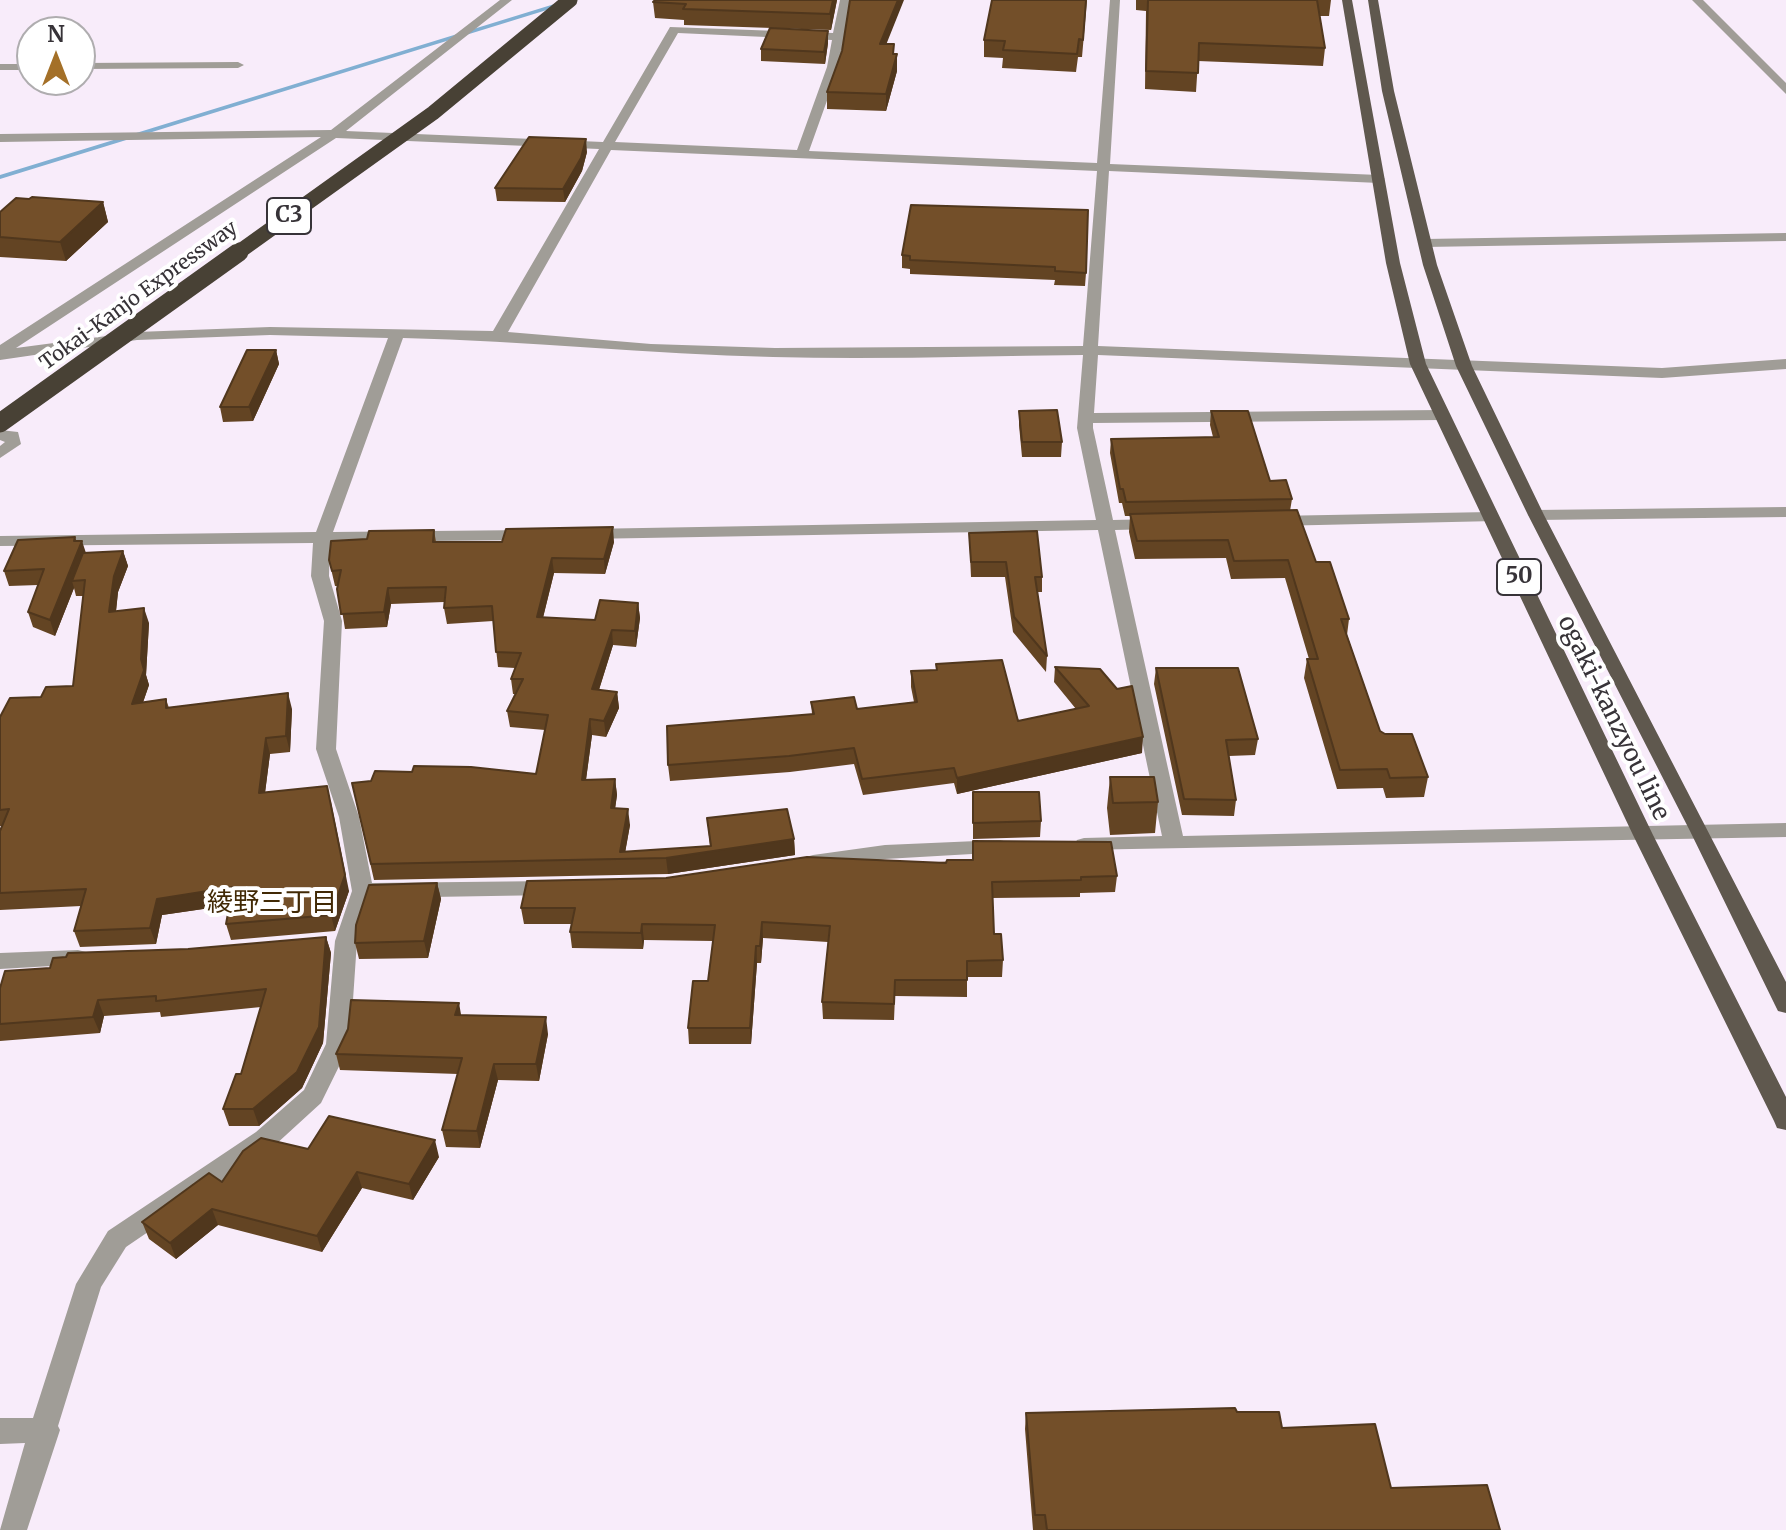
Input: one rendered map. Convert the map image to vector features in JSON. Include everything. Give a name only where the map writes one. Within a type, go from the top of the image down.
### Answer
[{"type":"highway","name":"Tokai-Kanjo Expressway","points":[[0,423],[433,113],[570,0]]},
{"type":"main road","name":"ogaki-kanzyou line","points":[[1347,0],[1393,263],[1418,364],[1643,835],[1786,1121]]},
{"type":"main road","name":"ogaki-kanzyou line","points":[[1373,0],[1388,91],[1425,243],[1464,366],[1536,515],[1700,831],[1786,1005]]},
{"type":"street","points":[[0,354],[335,133],[507,0]]},
{"type":"street","points":[[802,153],[833,67],[845,0]]},
{"type":"street","points":[[1115,0],[1085,428],[1174,843]]},
{"type":"street","points":[[1697,0],[1786,90]]},
{"type":"street","points":[[498,336],[674,29],[839,37]]},
{"type":"street","points":[[96,66],[238,65]]},
{"type":"street","points":[[0,138],[335,133],[1379,179]]},
{"type":"street","points":[[1425,243],[1786,237]]},
{"type":"street","points":[[0,354],[137,336],[195,332],[398,332],[775,353],[1089,350],[1662,373],[1786,364]]},
{"type":"street","points":[[12,1530],[46,1430],[89,1284],[117,1239],[265,1139],[313,1096],[338,1044],[338,942],[363,891],[349,817],[326,749],[333,621],[320,576],[322,539],[398,332]]},
{"type":"street","points":[[1086,418],[1442,415]]},
{"type":"street","points":[[0,435],[12,435],[13,444],[0,453]]},
{"type":"street","points":[[1536,515],[1786,512]]},
{"type":"street","points":[[1261,521],[1490,517]]},
{"type":"street","points":[[0,541],[322,539],[1169,524]]},
{"type":"street","points":[[1064,845],[1786,830]]},
{"type":"street","points":[[792,866],[885,852],[1017,846]]},
{"type":"street","points":[[363,891],[575,887]]},
{"type":"street","points":[[0,961],[104,957]]},
{"type":"street","points":[[0,1431],[46,1430]]},
{"type":"building","points":[[833,0],[830,14],[683,9],[686,4],[653,2]]},
{"type":"building","points":[[850,0],[898,0],[880,44],[894,44],[893,54],[897,54],[886,94],[827,92],[842,51]]},
{"type":"building","points":[[992,0],[1086,0],[1083,40],[1079,39],[1077,54],[1003,50],[1005,41],[984,40]]},
{"type":"building","points":[[1148,0],[1317,0],[1325,48],[1199,43],[1198,73],[1146,71]]},
{"type":"building","points":[[770,28],[828,31],[824,52],[761,49]]},
{"type":"building","points":[[529,137],[586,139],[581,158],[563,189],[495,188]]},
{"type":"building","points":[[16,198],[103,202],[60,242],[0,237],[0,212]]},
{"type":"building","points":[[911,205],[1088,210],[1086,273],[1055,271],[1055,267],[910,260],[910,256],[902,255]]},
{"type":"building","points":[[247,350],[276,350],[249,407],[220,407]]},
{"type":"building","points":[[1057,410],[1062,442],[1022,442],[1019,411]]},
{"type":"building","points":[[1211,411],[1248,411],[1270,481],[1286,480],[1292,499],[1126,502],[1123,489],[1120,489],[1111,439],[1219,437]]},
{"type":"building","points":[[1297,510],[1316,562],[1330,562],[1349,619],[1341,619],[1380,731],[1385,734],[1412,734],[1428,777],[1390,778],[1387,769],[1340,770],[1307,659],[1318,659],[1288,560],[1234,561],[1228,540],[1137,541],[1130,514]]},
{"type":"building","points":[[613,527],[604,559],[552,558],[537,617],[595,620],[600,600],[638,603],[635,631],[612,630],[592,689],[617,692],[604,721],[590,719],[582,780],[615,779],[611,808],[628,809],[620,852],[711,846],[707,818],[787,809],[794,839],[666,858],[371,864],[352,783],[371,781],[375,771],[412,772],[414,766],[471,767],[536,774],[548,715],[507,711],[523,679],[511,679],[521,653],[496,652],[492,606],[444,608],[446,587],[388,588],[384,612],[341,614],[337,589],[341,570],[332,571],[329,560],[331,541],[367,539],[369,531],[434,530],[433,542],[502,542],[506,529]]},
{"type":"building","points":[[1037,531],[1042,577],[1035,577],[1047,656],[1014,617],[1006,562],[971,562],[969,533]]},
{"type":"building","points":[[75,537],[74,541],[82,541],[50,620],[28,612],[44,569],[4,571],[18,540]]},
{"type":"building","points":[[123,551],[114,576],[109,612],[144,608],[141,659],[144,670],[132,704],[166,699],[166,708],[288,693],[286,736],[266,738],[259,793],[327,786],[345,875],[331,915],[226,924],[233,887],[157,899],[150,928],[74,931],[86,889],[0,893],[0,831],[9,809],[0,810],[0,717],[10,698],[41,697],[46,687],[73,686],[85,580],[72,581],[83,553]]},
{"type":"building","points":[[1002,660],[1018,721],[1089,706],[1055,667],[1100,669],[1117,689],[1132,686],[1143,737],[957,778],[954,768],[862,779],[854,748],[668,765],[667,726],[814,714],[811,702],[854,697],[857,709],[917,702],[911,671],[937,670],[936,664]]},
{"type":"building","points":[[1156,668],[1238,668],[1258,739],[1226,740],[1236,800],[1184,799]]},
{"type":"building","points":[[1110,777],[1154,777],[1158,802],[1113,803]]},
{"type":"building","points":[[973,792],[1039,792],[1041,821],[973,823]]},
{"type":"building","points":[[973,841],[1111,842],[1117,876],[992,882],[994,934],[1001,934],[1003,960],[967,961],[967,980],[895,980],[894,1004],[822,1002],[830,926],[762,922],[760,946],[756,946],[750,1028],[688,1028],[693,981],[708,981],[715,925],[642,924],[641,933],[570,932],[575,908],[521,908],[527,881],[666,878],[807,857],[946,863],[947,860],[973,860]]},
{"type":"building","points":[[437,883],[424,941],[355,943],[356,925],[369,885]]},
{"type":"building","points":[[326,937],[319,1027],[297,1072],[253,1109],[223,1109],[236,1074],[241,1074],[266,989],[156,1001],[156,996],[98,1000],[93,1017],[0,1024],[0,988],[5,971],[50,968],[53,958],[66,957],[68,953],[188,949]]},
{"type":"building","points":[[351,1000],[459,1003],[455,1015],[546,1017],[536,1064],[494,1064],[477,1131],[442,1130],[462,1058],[336,1054],[348,1029]]},
{"type":"building","points":[[329,1116],[435,1140],[409,1184],[357,1172],[317,1236],[212,1209],[170,1243],[142,1222],[209,1173],[222,1182],[243,1151],[261,1138],[308,1149]]},
{"type":"building","points":[[1235,1408],[1237,1412],[1279,1412],[1282,1428],[1375,1424],[1391,1488],[1487,1485],[1500,1530],[1047,1530],[1045,1515],[1035,1515],[1026,1413]]},
{"type":"waterway","points":[[0,177],[561,4]]},
{"type":"district","name":"綾野三丁目","points":[[272,904]]}]
